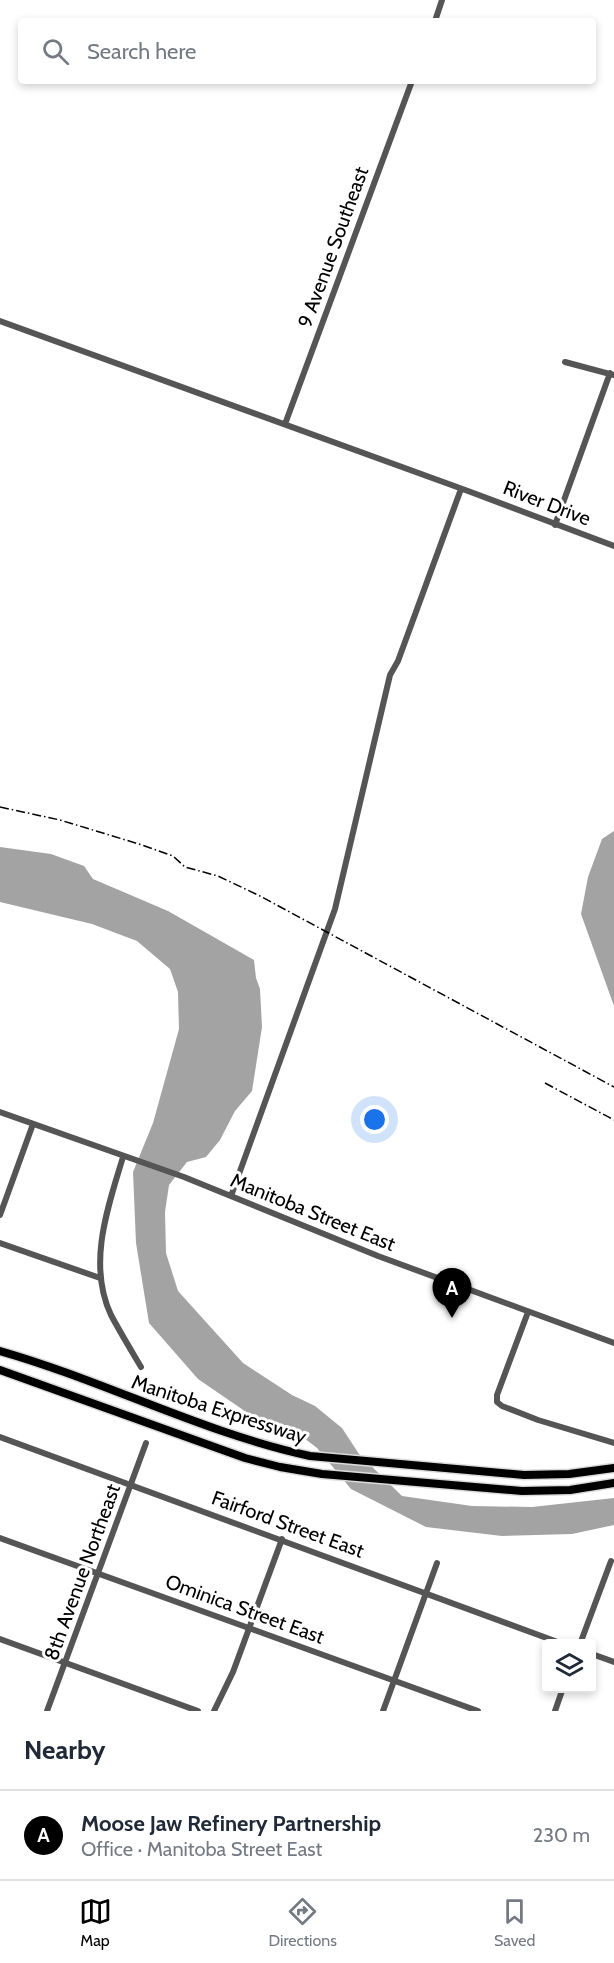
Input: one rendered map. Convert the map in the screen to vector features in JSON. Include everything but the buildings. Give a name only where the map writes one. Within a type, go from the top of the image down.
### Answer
[{"type":"main road","name":"Manitoba Expressway","points":[[0,1352],[34,1362],[226,1433],[310,1456],[524,1475],[569,1474],[614,1468]]},
{"type":"main road","name":"Manitoba Expressway","points":[[0,1370],[245,1458],[280,1467],[322,1474],[522,1491],[570,1490],[614,1483]]},
{"type":"street","points":[[436,18],[442,0]]},
{"type":"street","name":"9 Avenue Southeast","points":[[285,424],[411,84]]},
{"type":"street","name":"River Drive","points":[[0,321],[614,546]]},
{"type":"street","points":[[555,525],[612,374],[565,362]]},
{"type":"street","points":[[231,1196],[335,909],[390,675],[398,661],[464,490]]},
{"type":"street","name":"Manitoba Street East","points":[[0,1112],[184,1177],[378,1256],[614,1343]]},
{"type":"street","points":[[0,1215],[33,1124]]},
{"type":"street","points":[[123,1157],[103,1227],[100,1278],[110,1313],[141,1367]]},
{"type":"street","points":[[0,1243],[100,1278]]},
{"type":"street","points":[[528,1312],[497,1395],[497,1402],[538,1420],[614,1443]]},
{"type":"street","name":"Fairford Street East","points":[[0,1437],[549,1639]]},
{"type":"street","name":"8th Avenue Northeast","points":[[47,1711],[146,1443]]},
{"type":"street","name":"Ominica Street East","points":[[0,1538],[478,1711]]},
{"type":"street","points":[[214,1711],[233,1672],[282,1539]]},
{"type":"street","points":[[582,1639],[611,1561]]},
{"type":"street","points":[[383,1711],[437,1563]]},
{"type":"street","points":[[0,1639],[198,1711]]},
{"type":"street","points":[[596,1656],[614,1662]]},
{"type":"street","points":[[555,1711],[562,1693]]},
{"type":"shaded area","points":[[614,831],[614,1006],[581,914],[588,877],[602,839]]},
{"type":"shaded area","points":[[0,847],[51,854],[84,866],[93,879],[168,911],[254,960],[260,989],[262,1027],[252,1091],[235,1111],[220,1140],[206,1157],[187,1162],[169,1185],[165,1212],[166,1253],[178,1291],[243,1363],[292,1395],[315,1406],[342,1428],[359,1454],[402,1496],[472,1506],[532,1507],[614,1498],[614,1525],[572,1534],[502,1536],[426,1527],[351,1489],[317,1448],[304,1438],[274,1422],[258,1420],[198,1379],[149,1323],[136,1243],[133,1172],[153,1123],[179,1029],[178,992],[170,969],[137,941],[92,924],[0,902]]},
{"type":"railway","points":[[0,807],[60,820],[142,845],[173,856],[185,867],[218,876],[260,896],[614,1087]]},
{"type":"railway","points":[[545,1083],[614,1120]]},
{"type":"place","name":"Moose Jaw Refinery Partnership","points":[[452,1318]]}]
